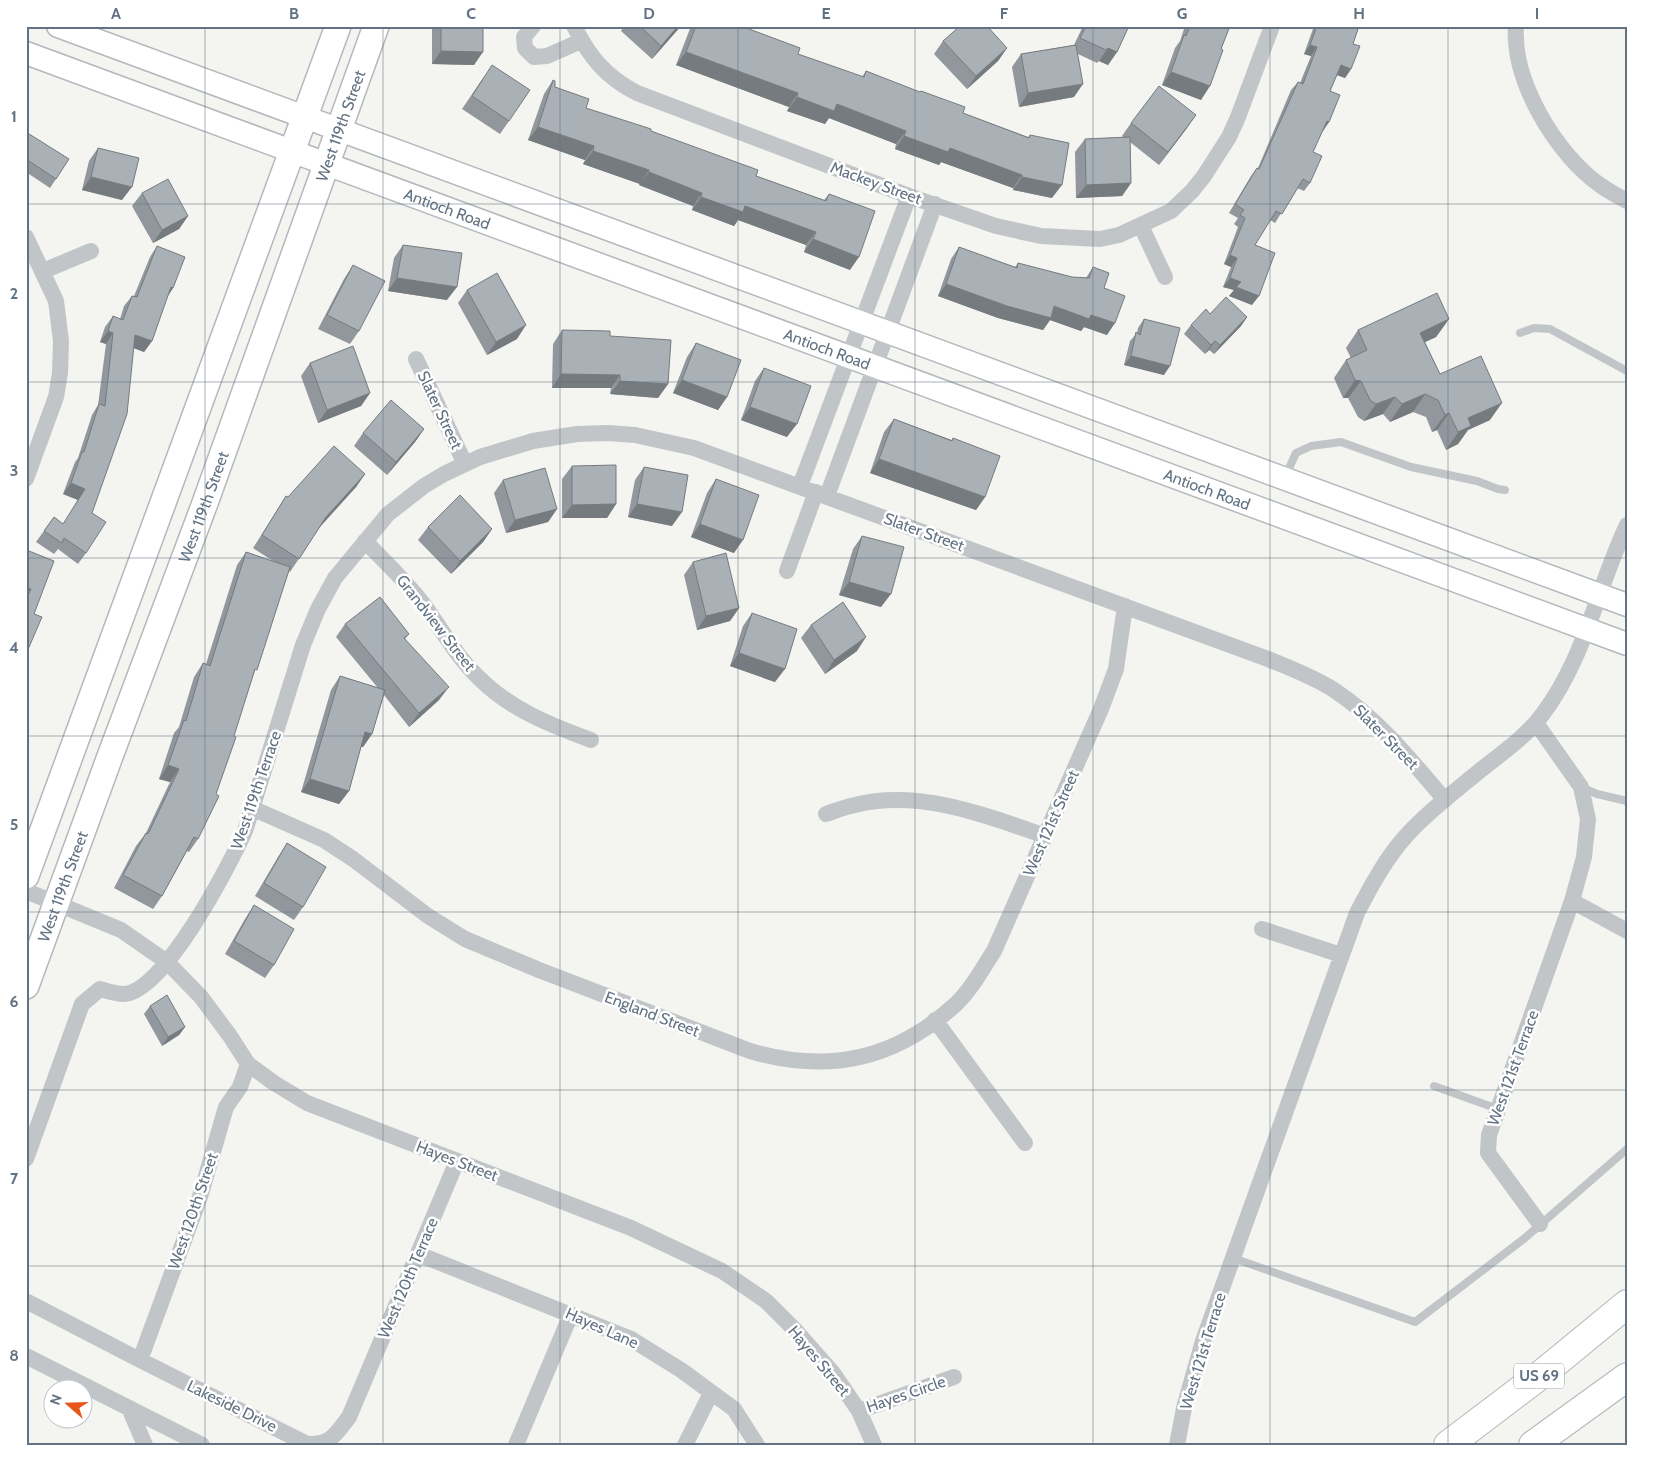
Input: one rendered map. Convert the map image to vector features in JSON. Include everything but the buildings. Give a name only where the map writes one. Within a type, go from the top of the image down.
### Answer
[{"type":"highway","name":"US 69","points":[[1448,1445],[1543,1374],[1627,1304]]},
{"type":"highway","points":[[1533,1445],[1627,1377]]},
{"type":"main road","points":[[58,26],[338,131],[1627,605]]},
{"type":"main road","points":[[26,876],[338,26]]},
{"type":"main road","name":"West 119th Street","points":[[26,986],[205,503],[376,26]]},
{"type":"main road","name":"Antioch Road","points":[[26,53],[1627,644]]},
{"type":"street","points":[[533,26],[524,37],[525,48],[534,57],[548,56],[578,33]]},
{"type":"street","points":[[1165,277],[1141,226],[1171,211],[1192,191],[1204,176],[1229,137],[1272,26]]},
{"type":"street","points":[[1516,26],[1515,42],[1528,90],[1545,124],[1566,153],[1600,185],[1627,201]]},
{"type":"street","name":"Mackey Street","points":[[578,33],[600,68],[637,93],[909,196],[996,226],[1041,236],[1100,239],[1120,235],[1141,226]]},
{"type":"street","points":[[787,571],[814,491],[848,358],[909,196]]},
{"type":"street","points":[[814,491],[874,367],[935,204]]},
{"type":"street","points":[[26,237],[56,301],[61,341],[60,374],[51,411],[26,479]]},
{"type":"street","points":[[42,271],[91,251]]},
{"type":"street","name":"Slater Street","points":[[416,358],[465,464],[480,457],[532,441],[577,434],[608,433],[635,435],[694,448],[1286,666],[1333,689],[1367,715],[1399,746],[1445,800]]},
{"type":"street","name":"West 119th Terrace","points":[[26,1159],[82,1004],[100,990],[124,994],[142,986],[167,962],[208,902],[232,861],[245,831],[303,645],[318,610],[335,578],[388,514],[424,486],[465,464]]},
{"type":"street","name":"West 121st Terrace","points":[[1177,1445],[1184,1408],[1203,1341],[1357,913],[1372,883],[1406,836],[1445,800],[1519,739],[1536,723],[1550,704],[1570,672],[1627,525]]},
{"type":"street","name":"Grandview Street","points":[[365,541],[406,583],[454,648],[480,679],[508,702],[530,715],[591,740]]},
{"type":"street","name":"West 121st Street","points":[[935,1020],[956,1003],[975,981],[994,951],[1101,709],[1116,669],[1125,606]]},
{"type":"street","name":"West 121st Terrace","points":[[1536,723],[1581,787],[1588,819],[1584,857],[1572,901],[1489,1135],[1488,1153],[1540,1224]]},
{"type":"street","points":[[826,814],[856,804],[900,800],[922,802],[993,818],[1045,836]]},
{"type":"street","name":"England Street","points":[[252,808],[324,840],[353,858],[428,916],[465,939],[539,970],[750,1051],[774,1058],[804,1062],[839,1061],[873,1054],[890,1048],[915,1035],[935,1020]]},
{"type":"street","name":"Hayes Street","points":[[26,891],[121,930],[167,962],[201,997],[248,1064],[274,1083],[308,1103],[631,1228],[722,1271],[766,1301],[833,1373],[859,1411],[874,1445]]},
{"type":"street","points":[[1572,901],[1627,931]]},
{"type":"street","points":[[1262,929],[1341,955]]},
{"type":"street","points":[[935,1020],[1025,1143]]},
{"type":"street","name":"West 120th Street","points":[[136,1358],[200,1196],[226,1107],[240,1087],[248,1064]]},
{"type":"street","name":"West 120th Terrace","points":[[359,1394],[457,1161]]},
{"type":"street","name":"Hayes Lane","points":[[418,1254],[630,1339],[681,1370],[734,1409],[758,1445]]},
{"type":"street","name":"Lakeside Drive","points":[[26,1301],[307,1444],[321,1444],[334,1437],[349,1417],[359,1394]]},
{"type":"street","points":[[516,1445],[571,1314]]},
{"type":"street","points":[[26,1356],[202,1445]]},
{"type":"street","name":"Hayes Circle","points":[[859,1411],[954,1377]]},
{"type":"street","points":[[685,1445],[712,1393]]},
{"type":"street","points":[[129,1408],[145,1445]]},
{"type":"lane","points":[[1520,333],[1534,328],[1550,329],[1627,371]]},
{"type":"lane","points":[[1284,479],[1296,453],[1311,446],[1341,442],[1411,467],[1476,481],[1505,490]]},
{"type":"lane","points":[[1581,787],[1597,794],[1627,801]]},
{"type":"lane","points":[[1434,1086],[1498,1110]]},
{"type":"lane","points":[[1233,1258],[1415,1322],[1540,1224],[1627,1149]]}]
